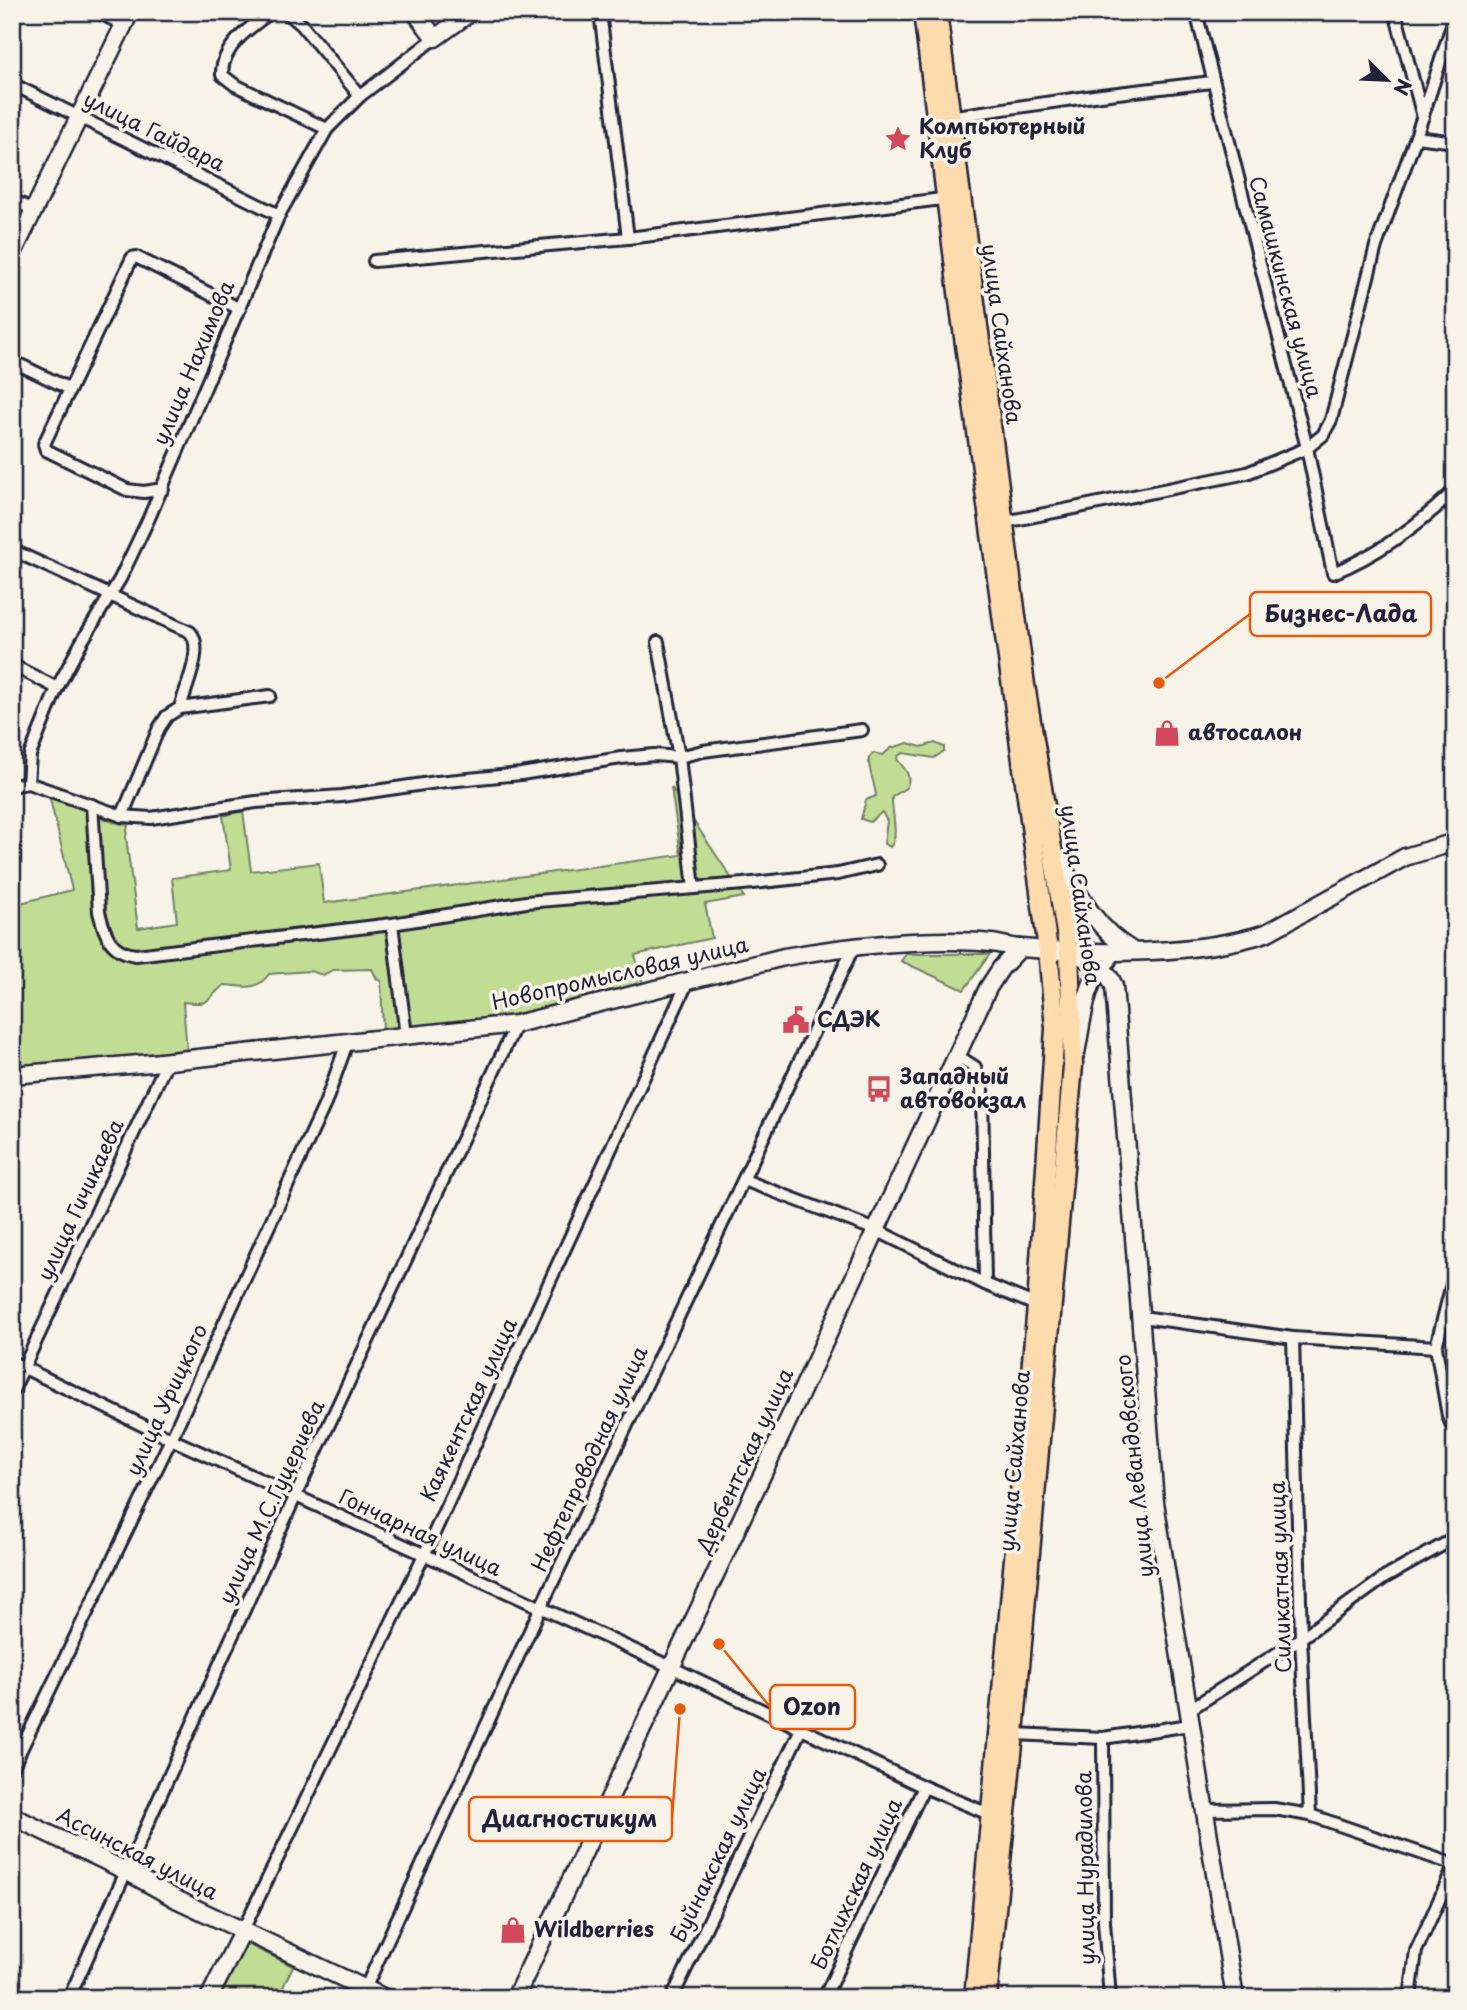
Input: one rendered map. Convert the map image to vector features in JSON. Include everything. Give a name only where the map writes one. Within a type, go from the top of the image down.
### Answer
[{"type":"main road","points":[[923,12],[944,118]]},
{"type":"main road","points":[[937,12],[944,118],[953,198],[997,524]]},
{"type":"main road","name":"улица Сайханова","points":[[987,1998],[999,1818],[1044,1307],[1073,1065],[1069,951],[997,524]]},
{"type":"main road","name":"улица Сайханова","points":[[974,1998],[999,1818],[1014,1734],[1044,1307],[1055,1027],[997,524]]},
{"type":"street","points":[[12,255],[127,19],[98,12]]},
{"type":"street","points":[[271,12],[235,42],[223,61],[222,75],[235,85],[327,128]]},
{"type":"street","points":[[286,12],[301,24],[360,96]]},
{"type":"street","points":[[415,12],[435,38]]},
{"type":"street","name":"улица Нахимова","points":[[28,783],[30,755],[57,688],[80,643],[110,597],[163,489],[279,215],[327,128],[360,96],[471,12]]},
{"type":"street","points":[[600,12],[628,238]]},
{"type":"street","name":"Самашкинская улица","points":[[1196,12],[1307,448],[1333,573],[1362,561],[1405,533],[1434,511],[1455,490]]},
{"type":"street","points":[[1395,12],[1423,117]]},
{"type":"street","points":[[997,524],[1247,472],[1307,448],[1323,435],[1331,421],[1376,247],[1423,117],[1455,16]]},
{"type":"street","points":[[944,118],[1212,82]]},
{"type":"street","name":"улица Гайдара","points":[[12,84],[279,215]]},
{"type":"street","points":[[1416,137],[1455,142]]},
{"type":"street","points":[[374,261],[628,238],[953,198]]},
{"type":"street","points":[[12,200],[34,210]]},
{"type":"street","points":[[163,489],[144,492],[127,490],[44,448],[44,444],[132,258],[136,257],[240,309]]},
{"type":"street","points":[[12,361],[70,389]]},
{"type":"street","points":[[12,550],[181,628],[195,637],[197,650],[180,708]]},
{"type":"street","points":[[658,642],[679,757],[694,888]]},
{"type":"street","points":[[12,665],[57,688]]},
{"type":"street","points":[[121,816],[159,728],[167,716],[180,708],[270,696]]},
{"type":"street","points":[[12,786],[28,783],[121,816],[151,818],[256,802],[342,796],[437,782],[521,774],[621,758],[654,755],[679,757],[703,751],[862,730]]},
{"type":"street","points":[[92,805],[99,912],[110,943],[127,954],[144,955],[392,925],[526,902],[838,874],[877,865]]},
{"type":"street","name":"Новопромысловая улица","points":[[12,1075],[167,1062],[516,1024],[784,957],[853,948],[953,942],[1069,951],[1133,950],[1246,940],[1266,933],[1405,858],[1455,842]]},
{"type":"street","points":[[1052,848],[1101,928],[1133,950]]},
{"type":"street","points":[[392,925],[406,1036]]},
{"type":"street","name":"Нефтепроводная улица","points":[[365,1989],[540,1609],[853,948]]},
{"type":"street","name":"Дербентская улица","points":[[515,1998],[988,988],[1001,968],[1020,948]]},
{"type":"street","points":[[1073,1065],[1091,982],[1100,966],[1110,958],[1133,950]]},
{"type":"street","points":[[1069,951],[1100,966]]},
{"type":"street","name":"улица Левандовского","points":[[1100,966],[1110,976],[1114,986],[1155,1502],[1235,1998]]},
{"type":"street","name":"Каякентская улица","points":[[243,1930],[424,1555],[688,981]]},
{"type":"street","name":"улица М.С.Гуцериева","points":[[69,1998],[295,1497],[516,1024]]},
{"type":"street","name":"улица Урицкого","points":[[12,1768],[171,1439],[325,1104],[347,1043]]},
{"type":"street","points":[[956,1055],[975,1067],[982,1086],[985,1284]]},
{"type":"street","name":"улица Гичикаева","points":[[12,1392],[167,1062]]},
{"type":"street","points":[[744,1180],[876,1230],[985,1284],[1044,1307]]},
{"type":"street","points":[[1455,1272],[1436,1347],[1448,1416],[1455,1433]]},
{"type":"street","points":[[1142,1317],[1293,1338],[1436,1347]]},
{"type":"street","name":"Силикатная улица","points":[[1293,1338],[1301,1638],[1310,1815]]},
{"type":"street","name":"Гончарная улица","points":[[12,1363],[295,1497],[671,1667],[924,1787],[999,1818]]},
{"type":"street","points":[[1014,1734],[1103,1738],[1189,1718],[1384,1578],[1455,1538]]},
{"type":"street","name":"Буйнакская улица","points":[[671,1998],[801,1729]]},
{"type":"street","name":"улица Нурадилова","points":[[1103,1738],[1104,1922],[1110,1998]]},
{"type":"street","name":"Ботлихская улица","points":[[824,1998],[924,1787]]},
{"type":"street","points":[[1203,1810],[1274,1809],[1310,1815],[1455,1865],[1416,1951],[1410,1998]]},
{"type":"street","name":"Ассинская улица","points":[[12,1816],[126,1871],[178,1900],[384,1998]]},
{"type":"street","points":[[209,1998],[243,1930]]},
{"type":"green space","points":[[908,743],[921,747],[935,743],[944,747],[944,751],[934,758],[903,753],[898,756],[897,759],[908,775],[908,782],[907,787],[892,797],[895,831],[890,847],[884,844],[887,821],[882,812],[870,822],[861,819],[866,800],[876,796],[869,758],[873,753],[883,755],[891,748]]},
{"type":"green space","points":[[671,787],[744,897],[705,904],[712,938],[635,955],[644,987],[512,1018],[383,1032],[381,981],[372,969],[333,970],[323,975],[310,971],[269,974],[254,986],[224,985],[204,1002],[183,1002],[187,1052],[12,1069],[12,905],[72,890],[49,795],[113,822],[128,825],[126,837],[138,928],[177,922],[172,878],[231,870],[223,816],[243,811],[251,871],[319,863],[324,903],[681,855]]},
{"type":"green space","points":[[906,954],[990,954],[964,990],[901,961]]},
{"type":"green space","points":[[242,1942],[293,1966],[278,1998],[216,1998]]},
{"type":"place","name":"Компьютерный Клуб","points":[[898,139]]},
{"type":"place","name":"Бизнес-Лада","points":[[1159,683]]},
{"type":"place","name":"автосалон","points":[[1167,733]]},
{"type":"place","name":"СДЭК","points":[[796,1020]]},
{"type":"place","name":"Западный автовокзал","points":[[879,1089]]},
{"type":"place","name":"Ozon","points":[[719,1644]]},
{"type":"place","name":"Диагностикум","points":[[680,1709]]},
{"type":"place","name":"Wildberries","points":[[513,1930]]}]
